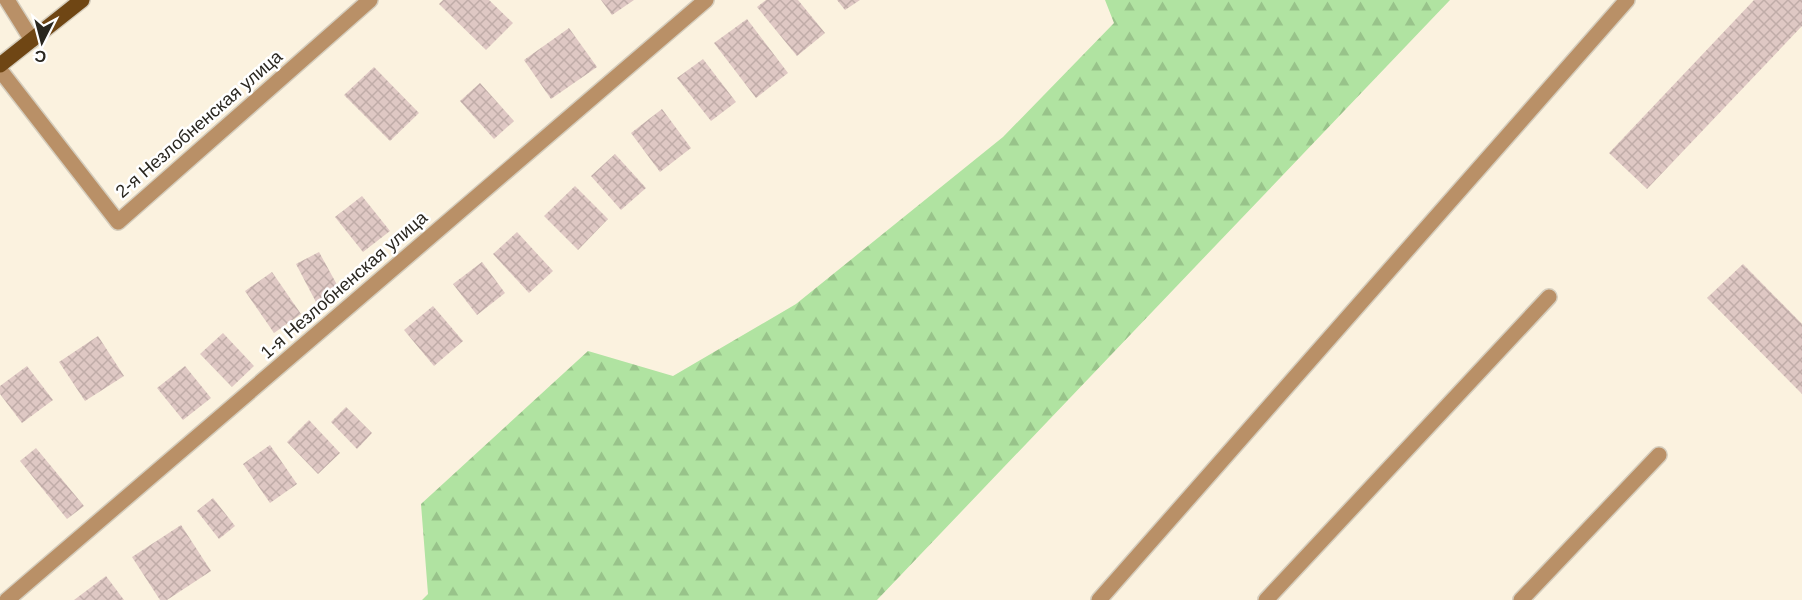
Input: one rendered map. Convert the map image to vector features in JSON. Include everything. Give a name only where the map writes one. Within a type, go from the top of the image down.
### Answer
[{"type":"main road","points":[[0,65],[82,0]]},
{"type":"street","points":[[7,0],[32,40]]},
{"type":"street","name":"2-я Незлобненская улица","points":[[0,70],[118,222],[370,0]]},
{"type":"street","name":"1-я Незлобненская улица","points":[[7,600],[706,0]]},
{"type":"street","points":[[1099,600],[1627,0]]},
{"type":"street","points":[[1266,600],[1549,297]]},
{"type":"street","points":[[1521,600],[1659,455]]},
{"type":"green space","points":[[1105,0],[1450,0],[877,600],[422,600],[428,594],[421,504],[588,351],[673,376],[796,304],[1003,137],[1114,23]]},
{"type":"building","points":[[443,0],[489,0],[513,23],[486,50],[439,4]]},
{"type":"building","points":[[601,0],[634,0],[612,15]]},
{"type":"building","points":[[766,0],[798,0],[825,33],[797,56],[757,7]]},
{"type":"building","points":[[837,0],[860,0],[845,10]]},
{"type":"building","points":[[1754,0],[1802,0],[1802,26],[1647,189],[1609,153]]},
{"type":"building","points":[[747,19],[788,73],[756,98],[714,43]]},
{"type":"building","points":[[569,28],[597,67],[551,99],[524,60]]},
{"type":"building","points":[[703,59],[736,102],[711,121],[677,78]]},
{"type":"building","points":[[374,67],[419,113],[390,141],[344,95]]},
{"type":"building","points":[[480,83],[514,121],[494,139],[460,101]]},
{"type":"building","points":[[662,109],[691,148],[660,172],[631,133]]},
{"type":"building","points":[[615,154],[646,188],[621,210],[591,176]]},
{"type":"building","points":[[575,186],[608,219],[578,250],[544,216]]},
{"type":"building","points":[[362,196],[390,231],[363,252],[335,217]]},
{"type":"building","points":[[517,232],[553,271],[529,293],[493,254]]},
{"type":"building","points":[[319,252],[341,292],[317,304],[296,264]]},
{"type":"building","points":[[482,262],[505,293],[477,315],[453,284]]},
{"type":"building","points":[[1743,264],[1802,324],[1802,394],[1707,298]]},
{"type":"building","points":[[272,272],[301,314],[274,333],[245,291]]},
{"type":"building","points":[[433,306],[463,341],[434,366],[404,330]]},
{"type":"building","points":[[223,333],[254,366],[232,387],[200,354]]},
{"type":"building","points":[[98,336],[124,376],[85,401],[59,362]]},
{"type":"building","points":[[27,366],[53,400],[22,423],[0,394],[0,386]]},
{"type":"building","points":[[185,366],[211,398],[183,420],[157,388]]},
{"type":"building","points":[[346,407],[372,433],[357,449],[331,422]]},
{"type":"building","points":[[309,420],[340,453],[318,474],[287,442]]},
{"type":"building","points":[[270,445],[297,484],[270,503],[243,464]]},
{"type":"building","points":[[36,448],[84,506],[67,519],[20,461]]},
{"type":"building","points":[[213,498],[235,526],[219,539],[197,511]]},
{"type":"building","points":[[181,525],[211,571],[167,600],[160,600],[132,557]]},
{"type":"building","points":[[106,576],[124,600],[74,600]]}]
